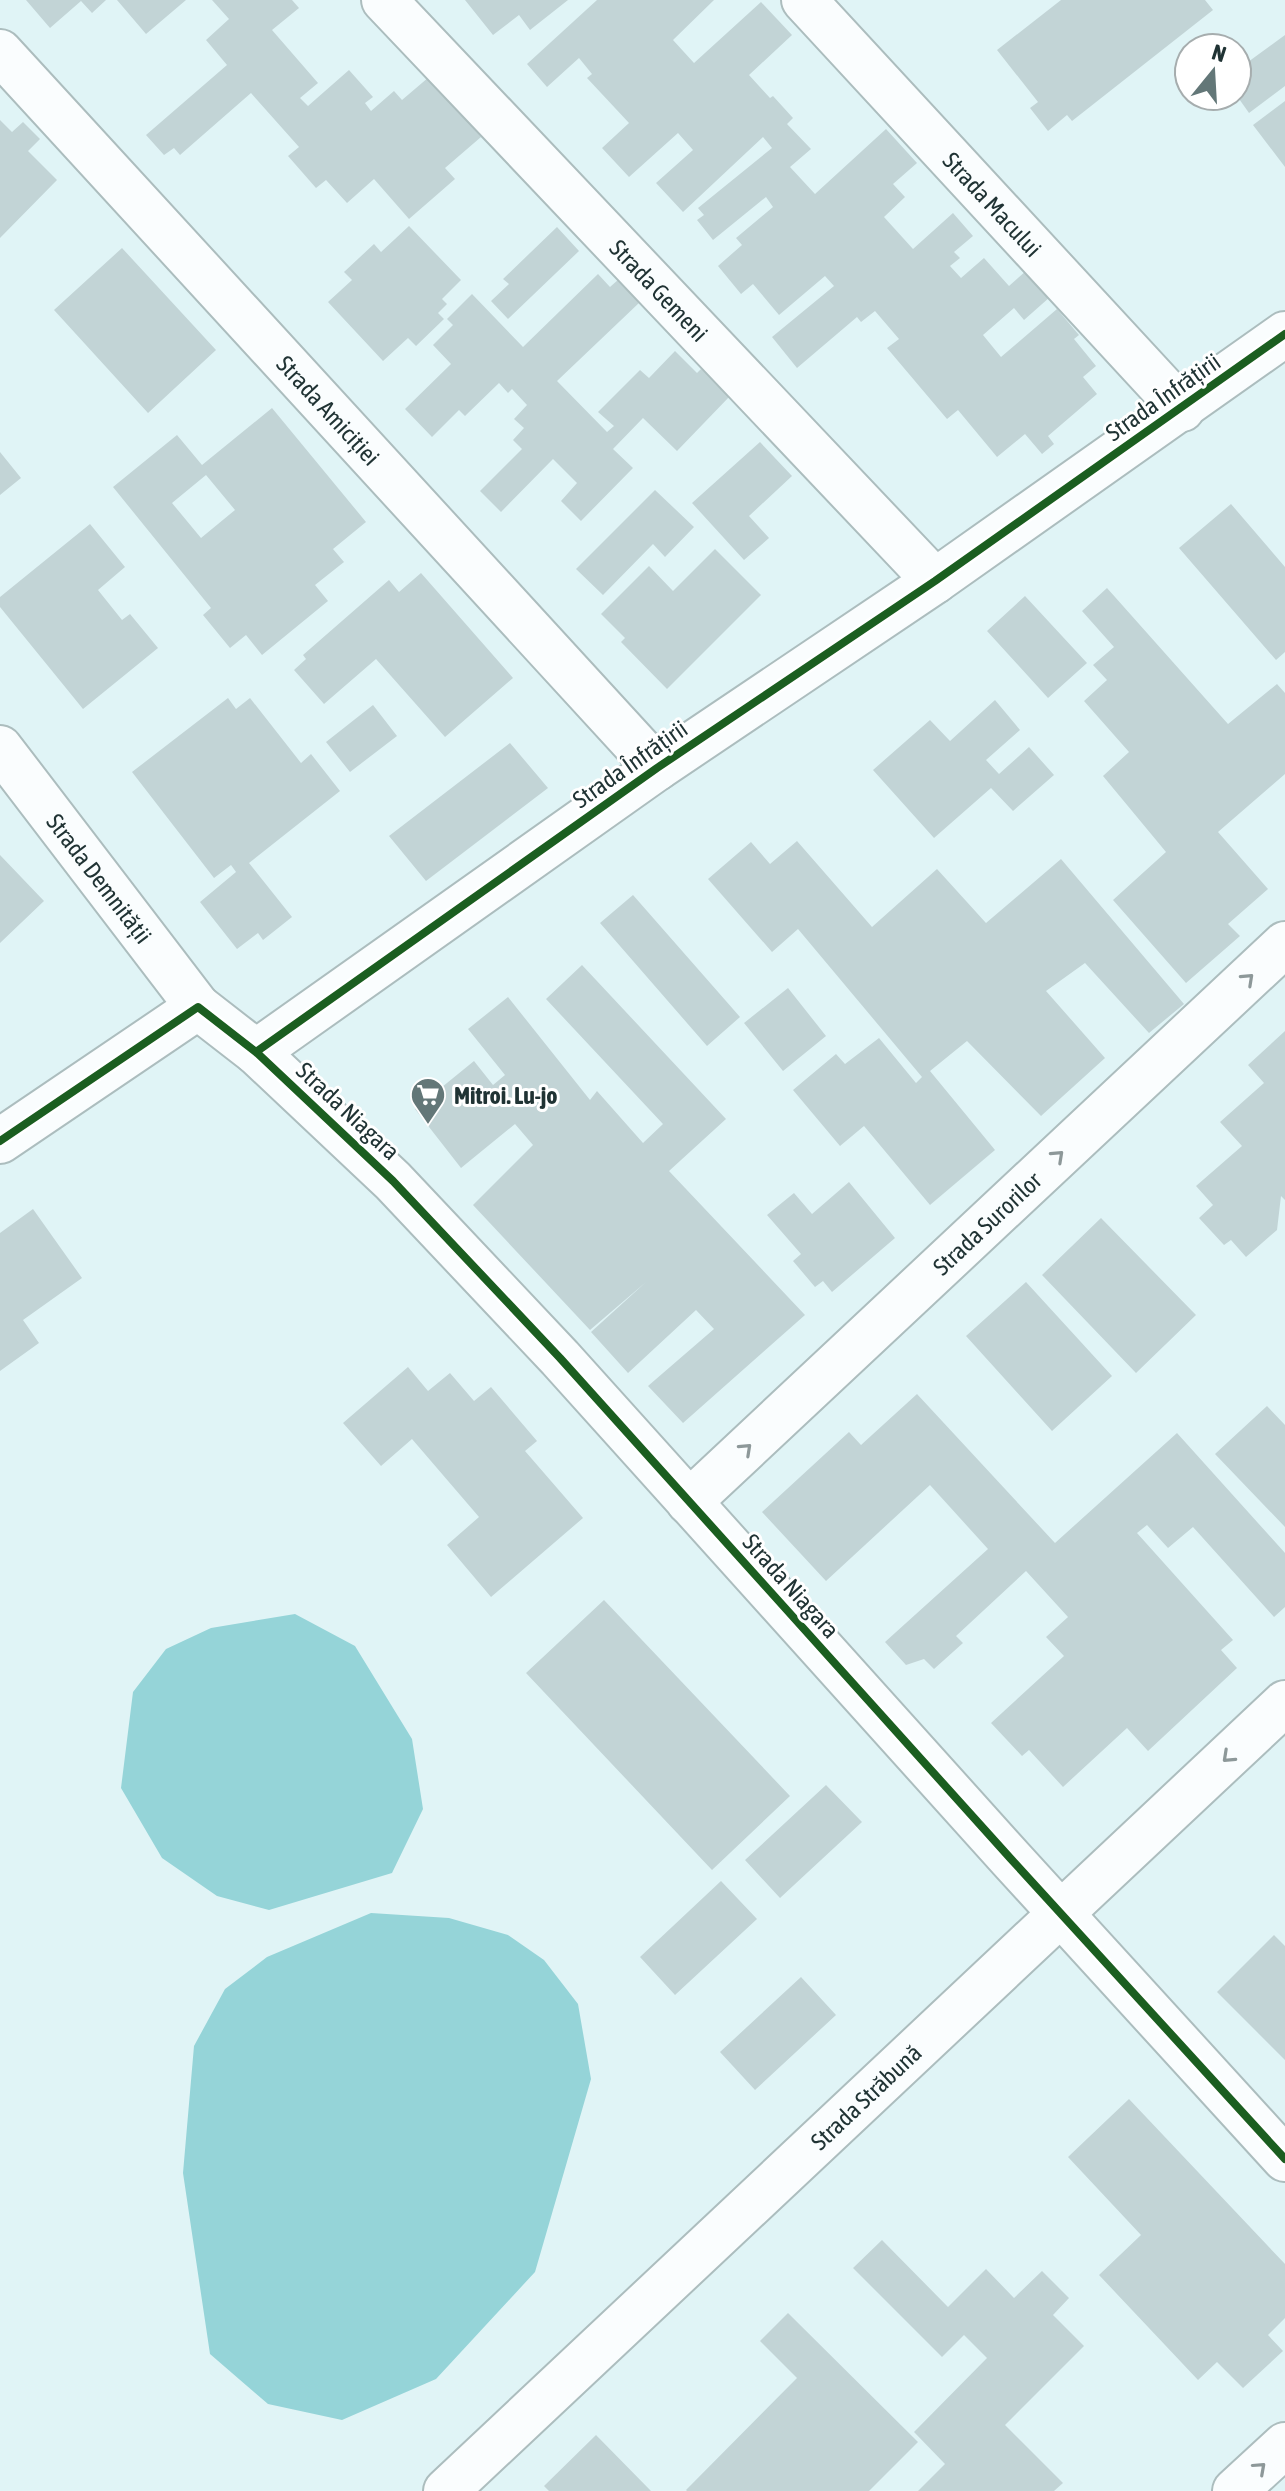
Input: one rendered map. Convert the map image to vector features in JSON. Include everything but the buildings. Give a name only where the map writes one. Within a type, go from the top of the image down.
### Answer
[{"type":"street","name":"Strada Gemeni","points":[[384,0],[935,581]]},
{"type":"street","name":"Strada Macului","points":[[804,0],[1182,409]]},
{"type":"street","name":"Strada Amiciției","points":[[0,52],[657,768]]},
{"type":"street","name":"Strada Înfrățirii","points":[[256,1052],[657,768],[935,581],[1285,334]]},
{"type":"street","name":"Strada Demnității","points":[[0,748],[198,1007]]},
{"type":"street","name":"Strada Surorilor","points":[[689,1502],[1285,944]]},
{"type":"street","points":[[0,1141],[198,1007],[256,1052]]},
{"type":"street","name":"Strada Niagara","points":[[256,1052],[393,1181],[560,1358],[1060,1914],[1285,2159]]},
{"type":"street","name":"Strada Străbună","points":[[446,2491],[1285,1703]]},
{"type":"street","points":[[1235,2491],[1285,2445]]},
{"type":"water","points":[[295,1614],[355,1646],[412,1739],[423,1809],[392,1873],[269,1910],[217,1896],[162,1858],[121,1788],[133,1692],[166,1649],[211,1628]]},
{"type":"water","points":[[371,1913],[449,1918],[508,1935],[544,1960],[578,2004],[591,2079],[535,2272],[436,2379],[342,2420],[268,2404],[210,2354],[183,2173],[194,2046],[225,1989],[267,1957]]},
{"type":"cycle path","points":[[0,1141],[198,1007],[256,1052],[657,768],[935,581],[1285,334]]},
{"type":"cycle path","points":[[256,1052],[393,1181],[560,1358],[1285,2159]]},
{"type":"place","name":"Mitroi. Lu-jo","points":[[428,1126]]}]
